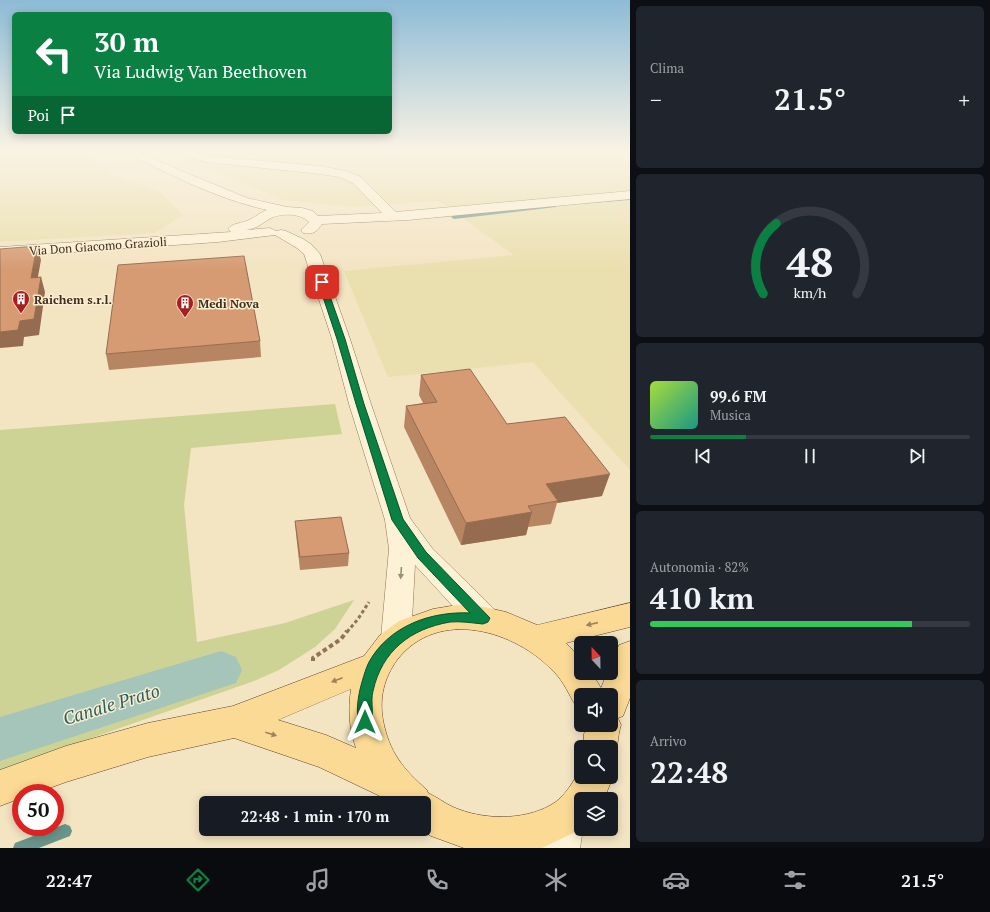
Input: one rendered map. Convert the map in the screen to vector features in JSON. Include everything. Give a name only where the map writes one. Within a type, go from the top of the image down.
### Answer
[{"type":"main road","points":[[535,638],[630,615]]},
{"type":"main road","points":[[404,793],[375,754],[365,722],[365,692],[374,666],[384,651],[396,638],[422,624],[451,617],[483,618],[510,626],[535,638],[566,663],[583,688]]},
{"type":"main road","points":[[617,688],[630,654]]},
{"type":"main road","points":[[0,788],[66,764],[148,740],[234,722],[374,666]]},
{"type":"main road","points":[[234,722],[326,752],[404,793]]},
{"type":"main road","points":[[442,827],[487,836],[530,834],[573,817],[588,794],[592,784]]},
{"type":"street","points":[[218,191],[243,201],[286,211],[305,213],[312,224],[310,250],[341,339],[360,404],[398,520],[402,550],[396,638]]},
{"type":"street","points":[[369,191],[393,217]]},
{"type":"street","points":[[312,224],[630,195]]},
{"type":"street","points":[[243,201],[258,220],[257,225],[260,228],[276,233],[310,250]]},
{"type":"street","name":"Via Don Giacomo Grazioli","points":[[196,239],[258,220],[270,213],[286,211]]},
{"type":"street","name":"Via Don Giacomo Grazioli","points":[[0,252],[276,233],[297,233],[312,224]]},
{"type":"street","points":[[398,520],[422,555],[483,618]]},
{"type":"path","points":[[316,688],[312,658],[341,639],[358,619],[372,598]]},
{"type":"shaded area","points":[[0,191],[156,191],[160,192],[183,215],[155,233],[0,242]]},
{"type":"shaded area","points":[[261,191],[630,191],[630,470],[533,362],[388,377],[344,271],[514,255],[439,201],[352,207],[284,200]]},
{"type":"green space","points":[[335,404],[342,434],[191,448],[184,505],[197,642],[285,623],[354,600],[335,629],[315,647],[279,670],[254,681],[0,770],[0,430]]},
{"type":"building","name":"Raichem s.r.l.","points":[[37,246],[31,278],[41,277],[34,319],[20,321],[18,330],[0,332],[0,249]]},
{"type":"building","name":"Medi Nova","points":[[244,256],[260,341],[106,354],[118,265]]},
{"type":"building","points":[[470,369],[507,424],[565,417],[610,474],[546,484],[558,501],[528,506],[532,512],[466,523],[406,406],[437,402],[421,375]]},
{"type":"building","points":[[341,517],[349,553],[300,557],[295,521]]},
{"type":"waterway","points":[[578,203],[630,199]]},
{"type":"waterway","points":[[454,217],[554,206]]},
{"type":"waterway","name":"Canale Prato","points":[[0,739],[221,670]]},
{"type":"waterway","points":[[20,848],[65,831]]},
{"type":"place","name":"Raichem s.r.l.","points":[[21,314]]},
{"type":"place","name":"Medi Nova","points":[[185,318]]},
{"type":"route","points":[[322,282],[398,520],[422,555],[483,618],[451,617],[422,624],[396,638],[384,651],[374,666],[365,692],[365,722]]}]
